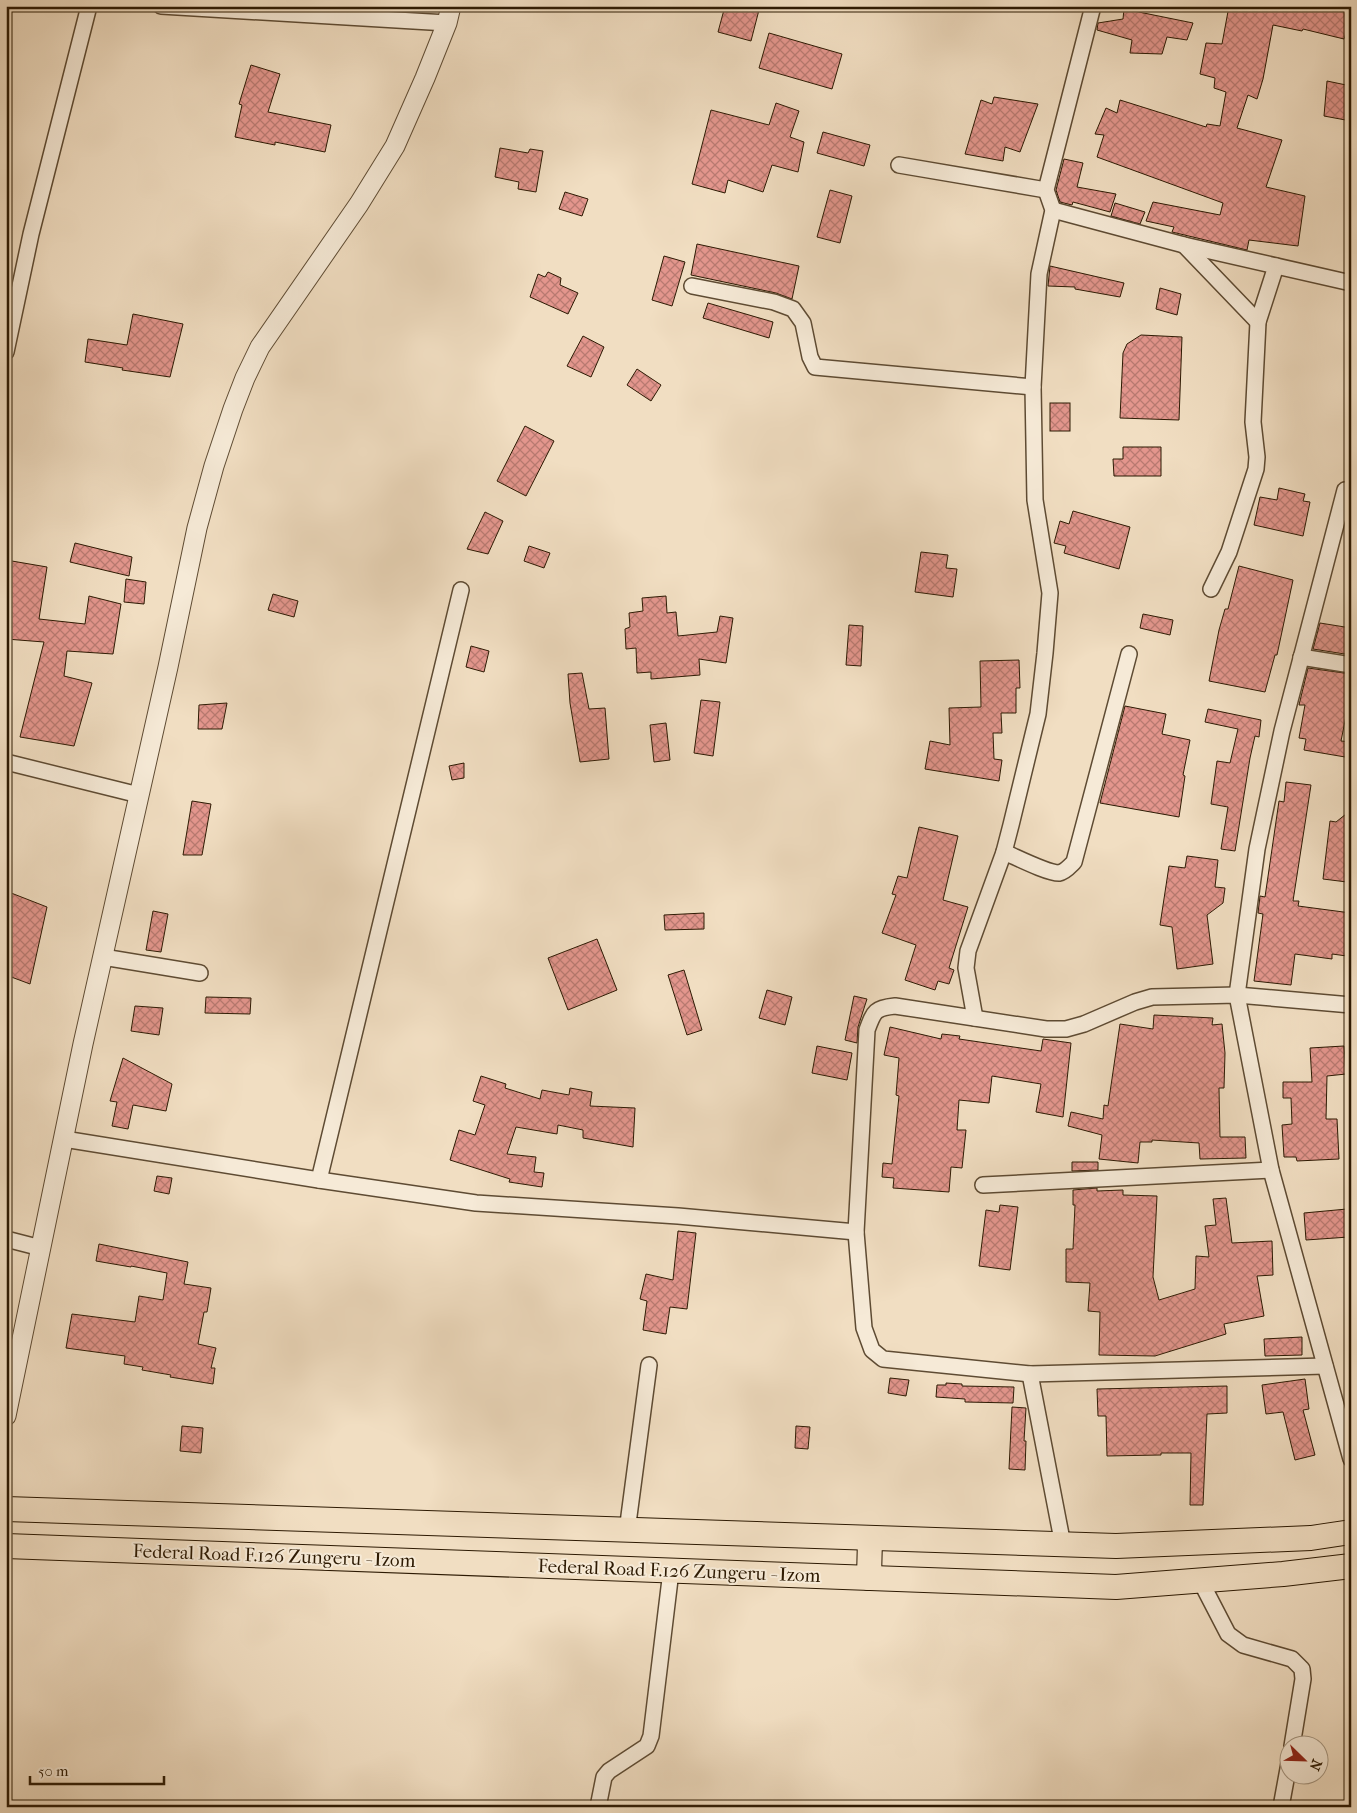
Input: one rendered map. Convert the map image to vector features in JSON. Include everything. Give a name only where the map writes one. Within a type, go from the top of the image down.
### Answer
[{"type":"main road","name":"Federal Road F.126 Zungeru - Izom","points":[[6,1509],[1116,1546],[1311,1538],[1351,1532]]},
{"type":"main road","points":[[869,1578],[870,1538]]},
{"type":"main road","name":"Federal Road F.126 Zungeru - Izom","points":[[6,1546],[1116,1587],[1283,1574],[1351,1566]]},
{"type":"street","points":[[6,352],[31,234],[88,6]]},
{"type":"street","points":[[6,1416],[103,957],[197,528],[214,466],[233,409],[260,347],[359,204],[395,146],[449,14],[160,6]]},
{"type":"street","points":[[975,1018],[966,968],[968,951],[1004,852],[1038,714],[1050,593],[1036,500],[1033,386],[1039,274],[1053,210],[1046,190],[1093,6]]},
{"type":"street","points":[[899,165],[1046,190]]},
{"type":"street","points":[[1053,210],[1184,245],[1351,283]]},
{"type":"street","points":[[1184,245],[1258,322]]},
{"type":"street","points":[[1210,589],[1229,552],[1256,469],[1253,422],[1258,322],[1276,266]]},
{"type":"street","points":[[692,286],[774,302],[793,309],[803,323],[807,346],[815,366],[1033,386]]},
{"type":"street","points":[[1346,490],[1282,731],[1257,849],[1237,994],[1271,1170],[1351,1460]]},
{"type":"street","points":[[319,1180],[461,590]]},
{"type":"street","points":[[1004,852],[1049,871],[1060,873],[1074,862],[1129,654]]},
{"type":"street","points":[[1301,657],[1351,665]]},
{"type":"street","points":[[6,762],[139,795]]},
{"type":"street","points":[[103,957],[200,973]]},
{"type":"street","points":[[1325,1366],[1030,1374],[883,1359],[872,1350],[864,1328],[856,1232],[868,1030],[872,1016],[880,1008],[895,1006],[1046,1029],[1066,1029],[1084,1024],[1135,1002],[1152,997],[1237,994],[1351,1004]]},
{"type":"street","points":[[64,1139],[319,1180],[476,1202],[678,1216],[856,1232]]},
{"type":"street","points":[[983,1185],[1271,1170]]},
{"type":"street","points":[[6,1239],[41,1248]]},
{"type":"street","points":[[627,1531],[649,1365]]},
{"type":"street","points":[[1030,1374],[1063,1545]]},
{"type":"street","points":[[598,1807],[604,1777],[609,1771],[647,1746],[651,1736],[671,1570]]},
{"type":"street","points":[[1200,1580],[1228,1634],[1243,1645],[1292,1659],[1302,1669],[1303,1679],[1294,1736]]},
{"type":"street","points":[[1281,1807],[1285,1786]]},
{"type":"building","points":[[725,6],[760,6],[751,41],[718,32]]},
{"type":"building","points":[[1229,6],[1351,6],[1351,18],[1344,39],[1303,29],[1302,31],[1273,25],[1263,79],[1257,99],[1248,95],[1237,128],[1282,140],[1266,187],[1305,196],[1298,246],[1249,240],[1247,250],[1172,232],[1174,227],[1146,221],[1153,202],[1220,215],[1223,203],[1097,157],[1104,135],[1095,134],[1106,108],[1117,113],[1120,100],[1206,127],[1207,124],[1220,126],[1226,92],[1214,88],[1215,78],[1200,74],[1206,43],[1222,44]]},
{"type":"building","points":[[1124,9],[1193,23],[1187,40],[1167,37],[1162,54],[1130,53],[1132,40],[1097,30],[1098,23],[1123,19]]},
{"type":"building","points":[[769,33],[842,54],[832,89],[759,68]]},
{"type":"building","points":[[251,65],[280,74],[268,112],[331,125],[325,152],[275,142],[275,145],[235,137],[242,105],[239,104]]},
{"type":"building","points":[[1327,81],[1351,86],[1351,121],[1324,116]]},
{"type":"building","points":[[994,97],[1038,104],[1020,152],[1005,147],[1003,161],[965,154],[981,100],[992,104]]},
{"type":"building","points":[[776,103],[799,111],[790,137],[804,142],[798,172],[772,165],[763,192],[728,180],[725,193],[692,184],[711,110],[769,125]]},
{"type":"building","points":[[823,132],[870,145],[864,166],[817,153]]},
{"type":"building","points":[[500,148],[528,153],[530,149],[543,151],[536,192],[518,189],[519,182],[495,177]]},
{"type":"building","points":[[1064,159],[1083,163],[1077,187],[1116,194],[1110,212],[1073,202],[1072,205],[1060,202],[1056,190]]},
{"type":"building","points":[[830,190],[852,196],[840,243],[817,237]]},
{"type":"building","points":[[565,192],[588,199],[582,216],[559,209]]},
{"type":"building","points":[[1115,203],[1145,212],[1140,224],[1111,216]]},
{"type":"building","points":[[697,244],[799,266],[792,299],[776,293],[691,275]]},
{"type":"building","points":[[664,256],[685,262],[672,306],[652,300]]},
{"type":"building","points":[[1050,266],[1124,283],[1120,297],[1075,289],[1075,287],[1048,286]]},
{"type":"building","points":[[548,272],[561,278],[560,285],[578,293],[568,314],[530,297],[538,274],[545,277]]},
{"type":"building","points":[[1160,288],[1181,294],[1177,315],[1156,309]]},
{"type":"building","points":[[708,303],[773,322],[769,338],[703,318]]},
{"type":"building","points":[[133,314],[183,324],[170,377],[85,362],[88,339],[127,345]]},
{"type":"building","points":[[1141,335],[1182,337],[1179,420],[1120,418],[1123,353],[1127,344]]},
{"type":"building","points":[[583,336],[604,347],[591,377],[567,366]]},
{"type":"building","points":[[637,369],[661,385],[651,401],[627,385]]},
{"type":"building","points":[[1050,403],[1070,403],[1070,431],[1050,431]]},
{"type":"building","points":[[525,426],[554,441],[526,496],[497,481]]},
{"type":"building","points":[[1123,447],[1161,447],[1161,476],[1114,476],[1113,459],[1123,459]]},
{"type":"building","points":[[1279,488],[1305,494],[1303,501],[1310,502],[1303,536],[1254,525],[1260,497],[1277,500]]},
{"type":"building","points":[[1073,511],[1130,527],[1119,569],[1064,553],[1066,546],[1054,543],[1060,521],[1069,524]]},
{"type":"building","points":[[485,512],[503,521],[488,554],[467,549]]},
{"type":"building","points":[[75,543],[132,557],[129,576],[70,562]]},
{"type":"building","points":[[529,546],[550,553],[544,568],[524,561]]},
{"type":"building","points":[[921,552],[948,555],[946,568],[957,569],[953,597],[915,592]]},
{"type":"building","points":[[6,560],[47,567],[39,619],[85,624],[89,596],[121,604],[113,654],[67,651],[64,676],[92,683],[74,746],[20,737],[44,642],[6,639]]},
{"type":"building","points":[[1239,566],[1293,580],[1277,655],[1275,655],[1265,692],[1209,681],[1219,630],[1225,609],[1228,609]]},
{"type":"building","points":[[126,579],[146,582],[144,604],[124,602]]},
{"type":"building","points":[[273,594],[298,601],[294,617],[268,610]]},
{"type":"building","points":[[666,596],[667,613],[676,612],[678,636],[717,632],[720,616],[733,618],[726,663],[699,659],[700,675],[651,679],[651,672],[637,673],[636,648],[626,649],[625,629],[630,627],[629,613],[643,611],[642,598]]},
{"type":"building","points":[[1143,614],[1173,620],[1170,635],[1140,628]]},
{"type":"building","points":[[1320,623],[1351,628],[1351,655],[1313,649]]},
{"type":"building","points":[[849,625],[863,626],[861,666],[846,665]]},
{"type":"building","points":[[471,646],[489,651],[484,672],[466,667]]},
{"type":"building","points":[[1019,660],[1020,688],[1016,688],[1016,713],[1001,713],[1002,733],[993,733],[994,759],[1002,760],[999,781],[925,769],[930,741],[950,745],[949,708],[981,707],[980,661]]},
{"type":"building","points":[[1308,668],[1351,674],[1351,706],[1348,706],[1341,741],[1351,742],[1351,758],[1304,750],[1306,739],[1299,738],[1305,705],[1299,705]]},
{"type":"building","points":[[582,673],[589,709],[605,708],[609,759],[580,762],[570,703],[568,674]]},
{"type":"building","points":[[701,700],[720,702],[713,756],[694,753]]},
{"type":"building","points":[[227,703],[222,729],[198,729],[199,705]]},
{"type":"building","points":[[1125,706],[1166,714],[1162,734],[1190,740],[1183,775],[1185,776],[1179,817],[1100,803]]},
{"type":"building","points":[[1208,709],[1261,720],[1259,737],[1255,736],[1250,758],[1235,851],[1221,849],[1228,807],[1211,804],[1217,761],[1230,763],[1238,729],[1205,722]]},
{"type":"building","points":[[666,723],[670,760],[654,762],[650,725]]},
{"type":"building","points":[[464,763],[464,778],[452,780],[449,766]]},
{"type":"building","points":[[1286,782],[1311,785],[1293,901],[1299,901],[1298,906],[1351,913],[1347,956],[1332,954],[1332,959],[1295,954],[1291,985],[1254,981],[1263,914],[1258,913],[1260,896],[1265,897],[1279,801],[1284,802]]},
{"type":"building","points":[[192,801],[211,804],[202,855],[183,855]]},
{"type":"building","points":[[1351,810],[1351,847],[1347,882],[1323,879],[1330,821],[1336,822]]},
{"type":"building","points":[[919,827],[958,836],[943,900],[968,907],[949,968],[954,970],[949,984],[938,981],[935,990],[905,980],[916,945],[882,933],[896,895],[892,894],[898,876],[907,878]]},
{"type":"building","points":[[1187,856],[1218,860],[1215,887],[1225,888],[1223,903],[1207,915],[1213,964],[1177,969],[1172,927],[1160,925],[1169,866],[1185,868]]},
{"type":"building","points":[[6,891],[47,907],[30,984],[6,975]]},
{"type":"building","points":[[153,911],[168,914],[161,952],[146,950]]},
{"type":"building","points":[[704,913],[704,929],[665,930],[664,915]]},
{"type":"building","points":[[597,939],[617,990],[568,1010],[548,958]]},
{"type":"building","points":[[684,970],[702,1030],[687,1035],[668,975]]},
{"type":"building","points":[[767,990],[792,997],[785,1025],[759,1018]]},
{"type":"building","points":[[854,996],[867,999],[858,1027],[857,1043],[845,1040]]},
{"type":"building","points":[[206,997],[251,998],[250,1014],[205,1013]]},
{"type":"building","points":[[135,1006],[163,1008],[159,1035],[131,1031]]},
{"type":"building","points":[[1154,1015],[1213,1018],[1212,1025],[1222,1024],[1225,1053],[1224,1088],[1219,1088],[1220,1137],[1245,1137],[1246,1158],[1200,1159],[1199,1143],[1152,1140],[1152,1142],[1140,1142],[1138,1163],[1099,1159],[1102,1135],[1068,1126],[1071,1112],[1103,1119],[1104,1105],[1108,1106],[1120,1024],[1153,1029]]},
{"type":"building","points":[[890,1027],[941,1039],[942,1034],[960,1036],[959,1039],[1041,1051],[1043,1039],[1071,1043],[1063,1117],[1036,1112],[1041,1084],[992,1076],[989,1103],[959,1100],[957,1130],[966,1130],[962,1168],[951,1167],[949,1192],[893,1188],[894,1178],[882,1177],[883,1163],[892,1164],[899,1096],[896,1095],[899,1058],[884,1055]]},
{"type":"building","points":[[817,1046],[852,1053],[847,1080],[812,1073]]},
{"type":"building","points":[[1344,1046],[1346,1074],[1327,1076],[1326,1119],[1337,1119],[1339,1159],[1297,1161],[1296,1157],[1284,1157],[1282,1125],[1292,1124],[1291,1098],[1283,1098],[1283,1082],[1312,1082],[1310,1048]]},
{"type":"building","points":[[123,1058],[172,1084],[166,1111],[133,1105],[128,1129],[112,1126],[117,1102],[110,1101]]},
{"type":"building","points":[[481,1076],[506,1084],[505,1088],[540,1099],[542,1090],[569,1095],[570,1088],[592,1092],[590,1106],[635,1108],[633,1147],[583,1138],[583,1130],[558,1125],[557,1134],[516,1127],[507,1154],[536,1157],[534,1172],[544,1173],[542,1187],[509,1182],[510,1179],[450,1160],[459,1130],[475,1135],[485,1105],[473,1101]]},
{"type":"building","points":[[1072,1162],[1098,1162],[1098,1170],[1072,1171]]},
{"type":"building","points":[[157,1176],[172,1178],[169,1194],[154,1191]]},
{"type":"building","points":[[1097,1188],[1097,1191],[1123,1190],[1123,1195],[1157,1196],[1153,1277],[1159,1300],[1195,1289],[1196,1256],[1209,1257],[1205,1226],[1216,1225],[1213,1199],[1226,1198],[1232,1243],[1272,1241],[1273,1275],[1257,1276],[1264,1316],[1224,1324],[1226,1334],[1155,1356],[1099,1355],[1100,1312],[1088,1311],[1090,1283],[1066,1282],[1066,1249],[1073,1249],[1075,1205],[1073,1205],[1073,1190]]},
{"type":"building","points":[[1000,1205],[1018,1207],[1010,1270],[979,1266],[986,1210],[999,1212]]},
{"type":"building","points":[[1347,1209],[1349,1237],[1306,1240],[1304,1213]]},
{"type":"building","points":[[678,1231],[696,1233],[687,1309],[670,1307],[666,1334],[643,1330],[647,1301],[640,1299],[646,1274],[673,1280]]},
{"type":"building","points":[[99,1244],[188,1262],[184,1284],[211,1288],[207,1312],[204,1312],[198,1344],[216,1348],[211,1368],[215,1368],[213,1384],[142,1370],[143,1367],[124,1364],[125,1356],[66,1348],[72,1314],[135,1322],[139,1296],[163,1300],[167,1273],[96,1261]]},
{"type":"building","points":[[1302,1337],[1302,1355],[1265,1356],[1264,1339]]},
{"type":"building","points":[[890,1378],[909,1380],[906,1396],[888,1393]]},
{"type":"building","points":[[1305,1379],[1309,1409],[1303,1410],[1315,1455],[1295,1460],[1283,1412],[1266,1414],[1262,1385]]},
{"type":"building","points":[[946,1383],[962,1384],[962,1386],[1014,1387],[1013,1403],[965,1402],[965,1399],[936,1397],[937,1385],[946,1385]]},
{"type":"building","points":[[1227,1386],[1227,1413],[1207,1414],[1203,1505],[1190,1505],[1191,1453],[1107,1456],[1106,1416],[1098,1416],[1097,1389]]},
{"type":"building","points":[[1012,1407],[1026,1408],[1025,1470],[1009,1469]]},
{"type":"building","points":[[182,1426],[203,1428],[201,1453],[180,1451]]},
{"type":"building","points":[[796,1426],[810,1427],[808,1449],[795,1448]]}]
